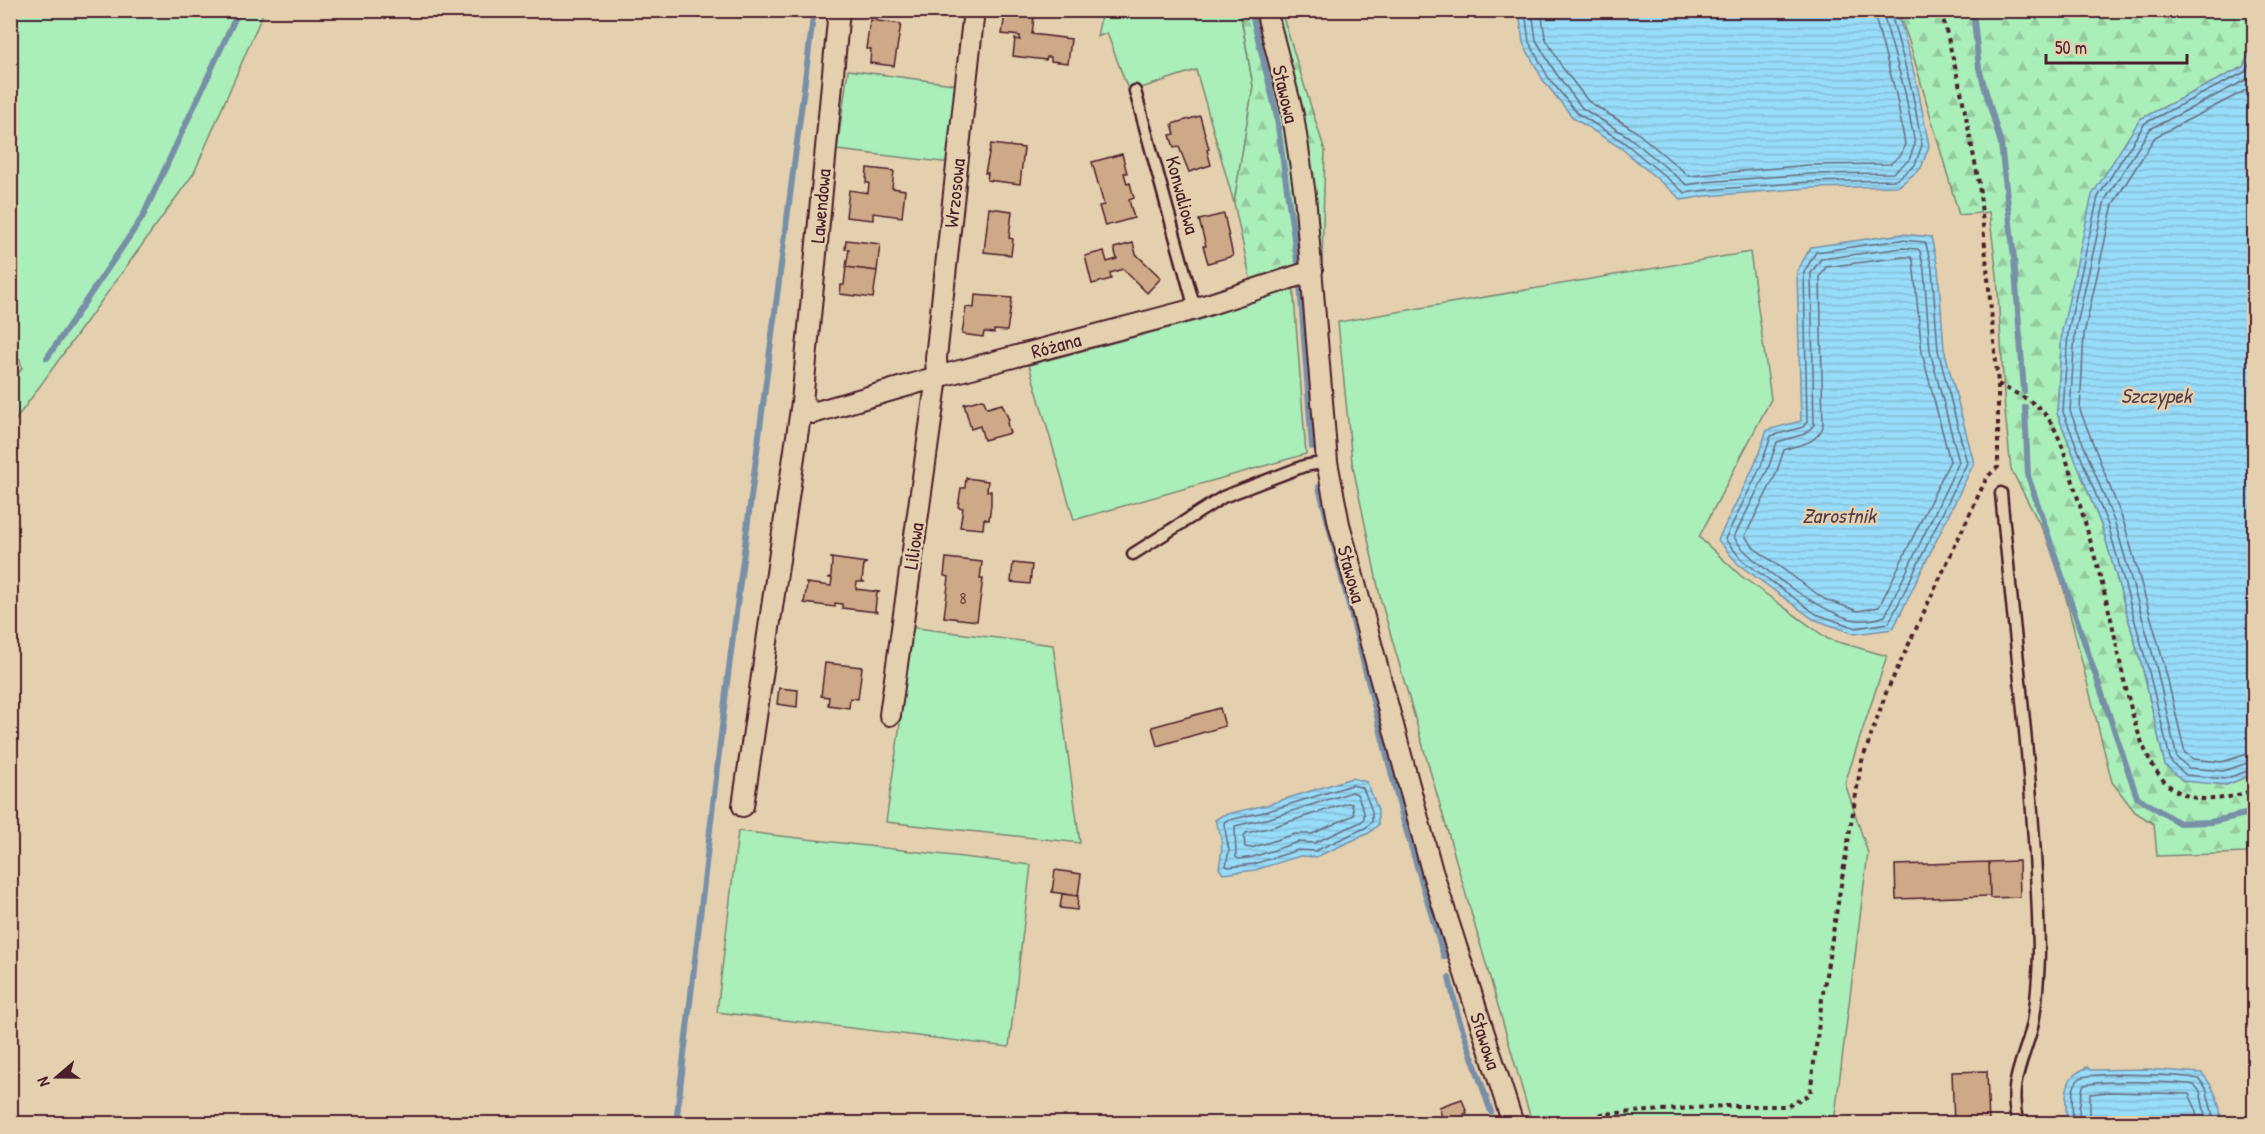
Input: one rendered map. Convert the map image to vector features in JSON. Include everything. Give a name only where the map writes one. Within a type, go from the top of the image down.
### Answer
[{"type":"street","name":"Lawendowa","points":[[743,806],[802,402],[839,10]]},
{"type":"street","name":"Wrzosowa","points":[[937,377],[936,358],[974,10]]},
{"type":"street","name":"Stawowa","points":[[1266,10],[1293,114],[1305,195],[1327,462],[1339,524],[1432,871],[1513,1124]]},
{"type":"street","name":"Różana","points":[[802,402],[813,413],[937,377],[1195,309],[1312,271]]},
{"type":"street","name":"Liliowa","points":[[890,716],[937,377]]},
{"type":"lane","name":"Konwaliowa","points":[[1135,91],[1195,309]]},
{"type":"lane","points":[[1133,554],[1223,497],[1304,466],[1327,462]]},
{"type":"lane","points":[[2001,493],[2031,816],[2039,953],[2032,1029],[2017,1072],[2014,1108],[2018,1124]]},
{"type":"path","points":[[1584,1124],[1602,1114],[1725,1106],[1788,1106],[1810,1094],[1822,999],[1861,764],[1886,693],[1987,477],[1998,467],[1998,384],[1979,183],[1961,91],[1941,10]]},
{"type":"path","points":[[1998,384],[2042,410],[2052,424],[2065,454],[2100,576],[2138,733],[2152,767],[2171,787],[2192,797],[2227,799],[2254,790]]},
{"type":"green space","points":[[11,10],[264,11],[194,173],[11,426],[11,384],[22,368],[20,359],[10,359]]},
{"type":"green space","points":[[1102,11],[1240,11],[1253,86],[1234,203],[1196,70],[1129,92],[1107,33],[1097,37]]},
{"type":"green space","points":[[1240,11],[1281,11],[1325,151],[1322,262],[1251,282],[1234,203],[1253,86]]},
{"type":"green space","points":[[1898,11],[2254,11],[2254,43],[2243,67],[2140,119],[2062,331],[2057,413],[2103,530],[2143,670],[2165,765],[2226,785],[2254,774],[2254,834],[2249,836],[2247,853],[2157,856],[2154,824],[2135,812],[2112,782],[2055,554],[2011,469],[2005,412],[1997,275],[1989,212],[1959,215],[1909,41]]},
{"type":"green space","points":[[848,70],[960,85],[951,163],[837,150]]},
{"type":"green space","points":[[1750,252],[1771,399],[1699,537],[1741,576],[1828,639],[1887,656],[1845,783],[1868,853],[1834,1123],[1532,1123],[1381,601],[1352,462],[1338,322]]},
{"type":"green space","points":[[1293,284],[1306,454],[1074,520],[1029,365],[1199,320]]},
{"type":"green space","points":[[909,627],[1053,645],[1080,843],[886,822],[900,724],[896,723]]},
{"type":"green space","points":[[738,831],[1031,865],[1009,1047],[717,1012]]},
{"type":"water","points":[[1519,11],[1895,11],[1903,30],[1918,89],[1929,146],[1921,168],[1899,186],[1810,188],[1682,200],[1621,148],[1573,118],[1543,80],[1523,43]]},
{"type":"water","name":"Szczypek","points":[[2254,43],[2254,774],[2226,785],[2183,781],[2165,765],[2143,670],[2103,530],[2057,413],[2062,331],[2092,195],[2140,119],[2243,67]]},
{"type":"water","name":"Zarostnik","points":[[1902,234],[1931,237],[1938,268],[1944,349],[1974,463],[1893,629],[1855,634],[1813,619],[1738,564],[1718,540],[1755,464],[1767,430],[1801,421],[1797,271],[1811,247]]},
{"type":"water","points":[[1352,778],[1367,782],[1378,810],[1378,825],[1369,833],[1316,857],[1300,856],[1255,870],[1223,874],[1219,868],[1221,838],[1215,820],[1223,815],[1266,805]]},
{"type":"water","points":[[2087,1067],[2091,1070],[2146,1069],[2202,1073],[2216,1097],[2221,1123],[2067,1123],[2066,1098],[2070,1079]]},
{"type":"building","points":[[1005,14],[1034,17],[1032,34],[1071,39],[1068,63],[1051,61],[1051,57],[1047,57],[1046,60],[1013,56],[1015,39],[1020,40],[1020,36],[1002,34]]},
{"type":"building","points":[[870,20],[901,24],[894,66],[870,63],[871,49],[866,49]]},
{"type":"building","points":[[1200,116],[1211,165],[1189,172],[1179,147],[1174,148],[1170,135],[1175,134],[1172,124]]},
{"type":"building","points":[[991,144],[1024,148],[1020,184],[987,180],[988,173],[985,173]]},
{"type":"building","points":[[1122,154],[1127,173],[1124,173],[1127,184],[1130,183],[1134,198],[1129,200],[1134,218],[1105,226],[1099,206],[1104,205],[1092,162]]},
{"type":"building","points":[[867,168],[894,171],[892,188],[905,190],[902,217],[873,213],[873,220],[846,217],[849,190],[868,193]]},
{"type":"building","points":[[989,208],[1012,211],[1009,238],[1013,239],[1011,255],[984,252]]},
{"type":"building","points":[[1224,214],[1233,256],[1208,263],[1199,220]]},
{"type":"building","points":[[846,240],[880,244],[877,271],[846,267],[849,249],[845,249]]},
{"type":"building","points":[[1133,243],[1136,254],[1161,278],[1147,293],[1123,269],[1110,273],[1111,279],[1092,284],[1085,256],[1104,251],[1107,262],[1117,259],[1114,248]]},
{"type":"building","points":[[846,267],[877,271],[873,298],[840,294],[841,285],[844,285]]},
{"type":"building","points":[[975,295],[1012,298],[1007,331],[984,332],[983,337],[962,334],[966,307],[974,308]]},
{"type":"building","points":[[983,399],[987,408],[1002,404],[1009,420],[1007,423],[1010,433],[984,440],[980,426],[971,429],[964,404]]},
{"type":"building","points":[[966,478],[988,481],[987,491],[991,491],[991,504],[989,520],[984,519],[983,529],[960,527],[963,508],[958,507],[961,488],[965,488]]},
{"type":"building","points":[[831,558],[867,563],[864,564],[862,581],[865,582],[857,582],[856,589],[880,592],[877,593],[875,610],[877,612],[842,608],[842,604],[835,603],[835,607],[804,603],[806,583],[831,586],[832,578],[828,578],[831,577]]},
{"type":"building","points":[[946,558],[982,562],[980,579],[983,579],[977,621],[944,617],[949,577],[944,576]]},
{"type":"building","points":[[1013,563],[1032,565],[1030,584],[1011,582]]},
{"type":"building","points":[[825,663],[862,667],[858,699],[850,698],[849,708],[828,705],[829,697],[821,696]]},
{"type":"building","points":[[779,688],[798,690],[797,707],[777,704]]},
{"type":"building","points":[[1220,708],[1225,726],[1157,746],[1152,727]]},
{"type":"building","points":[[2019,861],[2020,897],[1990,898],[1989,862]]},
{"type":"building","points":[[1989,862],[1990,896],[1896,899],[1895,865]]},
{"type":"building","points":[[1055,870],[1081,874],[1078,896],[1052,892]]},
{"type":"building","points":[[1062,894],[1078,896],[1077,910],[1060,908]]},
{"type":"building","points":[[1987,1071],[1989,1124],[1954,1124],[1952,1072]]},
{"type":"building","points":[[1462,1099],[1467,1113],[1464,1114],[1467,1122],[1470,1121],[1467,1124],[1444,1124],[1439,1107]]},
{"type":"waterway","points":[[47,358],[142,218],[239,10]]},
{"type":"waterway","points":[[676,1124],[727,683],[814,10]]},
{"type":"waterway","points":[[1251,10],[1276,112],[1297,260]]},
{"type":"waterway","points":[[1973,10],[1979,68],[2001,144],[2014,258],[2024,391]]},
{"type":"waterway","points":[[1300,284],[1312,447]]},
{"type":"waterway","points":[[2025,407],[2028,476],[2137,797],[2179,823],[2211,822],[2254,812]]},
{"type":"waterway","points":[[1319,487],[1403,819],[1444,957]]},
{"type":"waterway","points":[[1449,978],[1458,1016],[1491,1112]]}]
